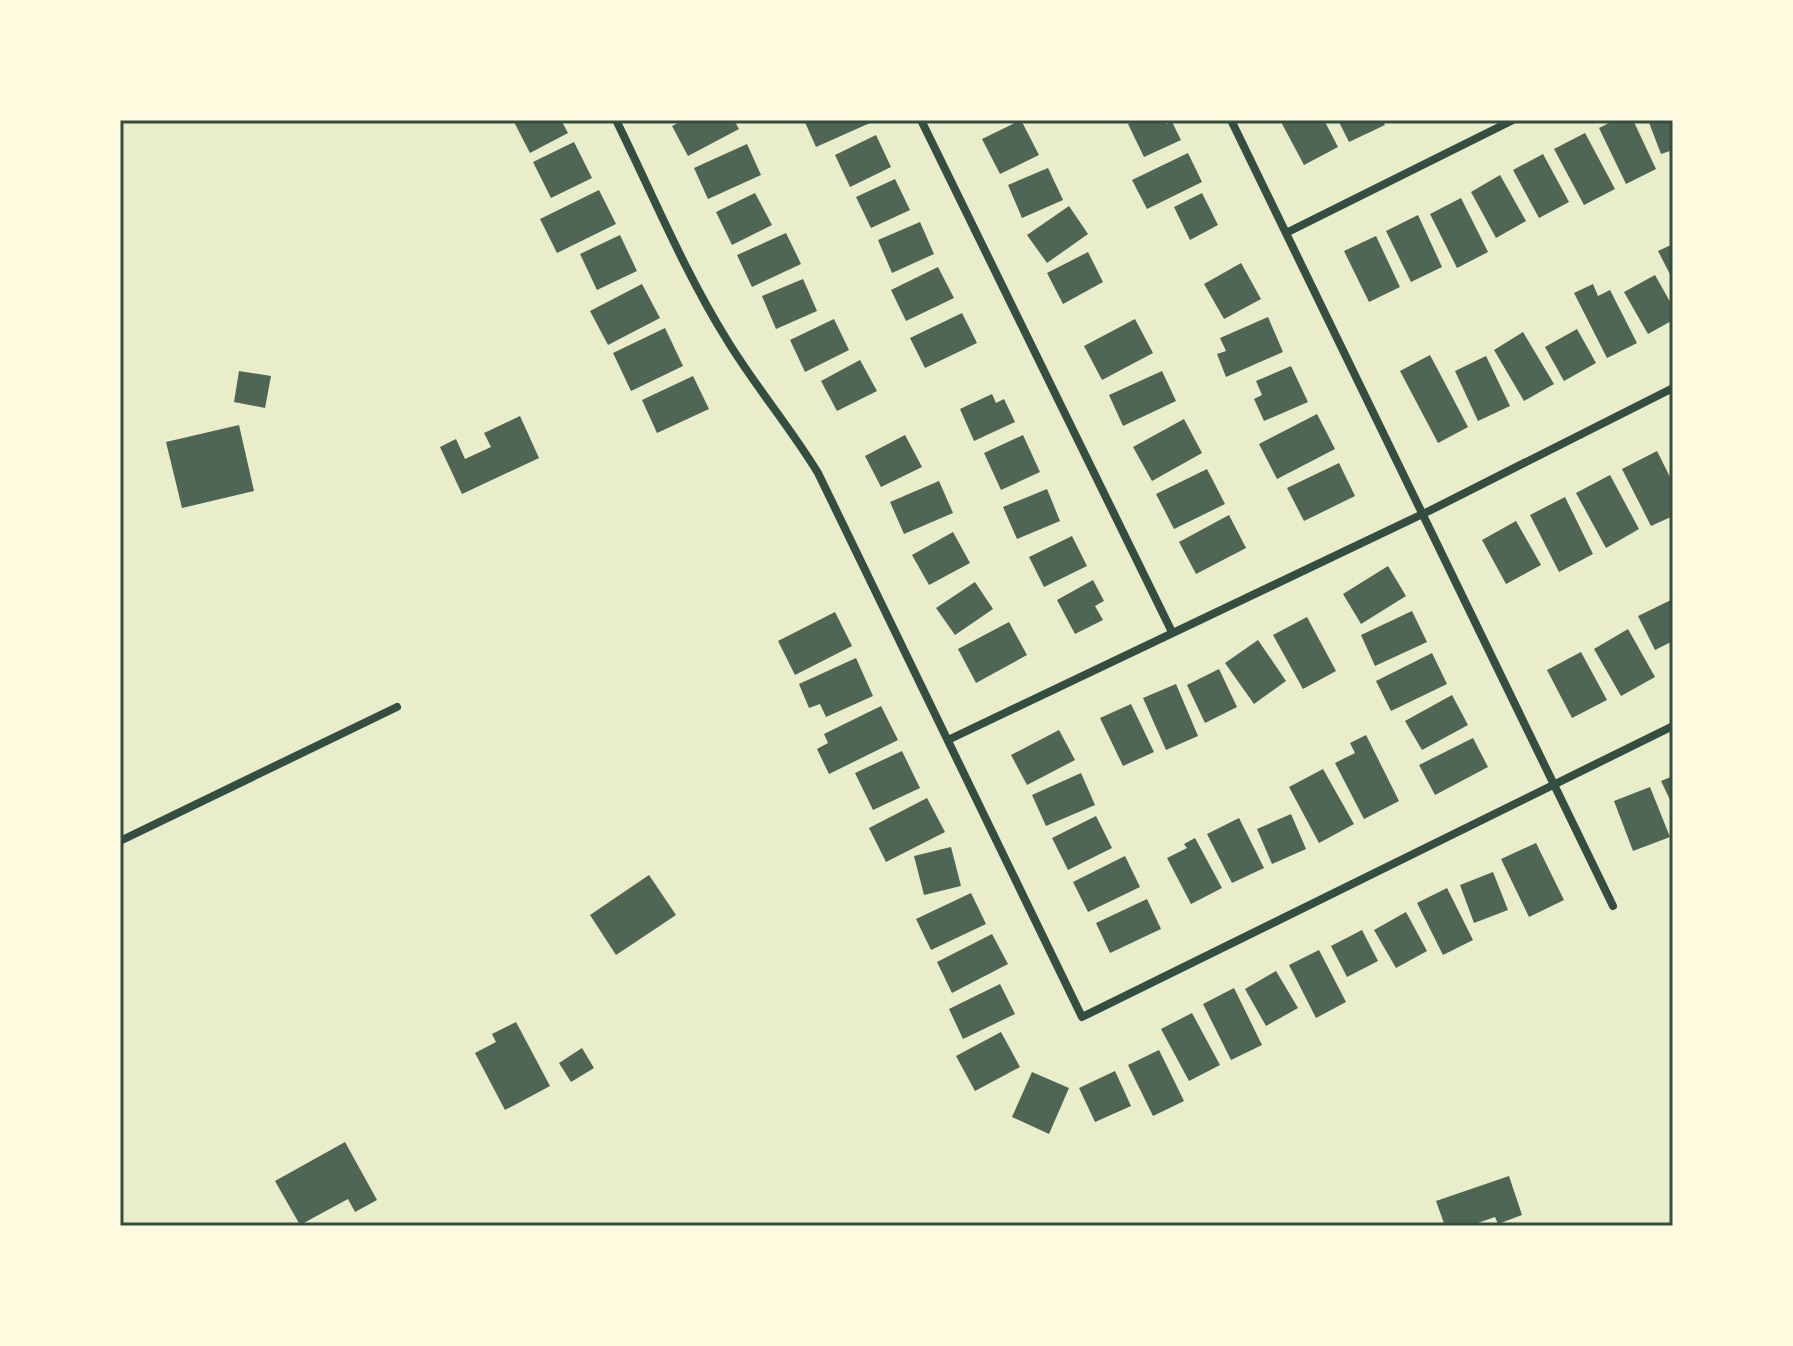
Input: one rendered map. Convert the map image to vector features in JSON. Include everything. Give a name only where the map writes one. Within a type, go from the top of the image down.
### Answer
[{"type":"street","points":[[616,120],[725,338],[818,473],[1082,1017],[1673,726]]},
{"type":"street","points":[[921,120],[1172,632]]},
{"type":"street","points":[[1231,120],[1613,906]]},
{"type":"street","points":[[1286,233],[1513,120]]},
{"type":"street","points":[[948,740],[1422,513],[1673,388]]},
{"type":"street","points":[[120,841],[397,707]]},
{"type":"building","points":[[513,120],[561,120],[568,133],[530,153]]},
{"type":"building","points":[[684,120],[734,120],[739,129],[688,156],[672,126]]},
{"type":"building","points":[[804,120],[869,120],[870,123],[816,147]]},
{"type":"building","points":[[1021,120],[1039,155],[1000,174],[982,139]]},
{"type":"building","points":[[1138,120],[1172,122],[1181,140],[1144,157],[1128,124]]},
{"type":"building","points":[[1280,120],[1324,120],[1338,147],[1304,165]]},
{"type":"building","points":[[1338,120],[1382,120],[1385,125],[1349,142]]},
{"type":"building","points":[[1615,120],[1633,120],[1656,169],[1626,184],[1599,128]]},
{"type":"building","points":[[1648,120],[1673,120],[1673,150],[1661,154]]},
{"type":"building","points":[[1585,133],[1615,189],[1584,205],[1554,149]]},
{"type":"building","points":[[876,135],[891,167],[850,187],[835,155]]},
{"type":"building","points":[[574,142],[592,178],[551,198],[533,162]]},
{"type":"building","points":[[747,144],[761,175],[708,199],[694,168]]},
{"type":"building","points":[[1188,153],[1202,182],[1147,209],[1132,180]]},
{"type":"building","points":[[1543,154],[1569,202],[1539,218],[1513,170]]},
{"type":"building","points":[[1048,168],[1063,200],[1022,218],[1008,185]]},
{"type":"building","points":[[1500,175],[1526,221],[1496,238],[1471,192]]},
{"type":"building","points":[[895,179],[910,210],[871,228],[856,197]]},
{"type":"building","points":[[599,190],[616,224],[557,253],[540,219]]},
{"type":"building","points":[[755,193],[772,225],[732,245],[716,212]]},
{"type":"building","points":[[1202,193],[1218,225],[1190,240],[1174,207]]},
{"type":"building","points":[[1461,198],[1488,252],[1457,268],[1430,214]]},
{"type":"building","points":[[1069,206],[1088,234],[1047,263],[1027,235]]},
{"type":"building","points":[[1418,215],[1442,267],[1411,282],[1386,231]]},
{"type":"building","points":[[920,222],[934,254],[892,273],[878,240]]},
{"type":"building","points":[[786,233],[801,264],[752,287],[737,255]]},
{"type":"building","points":[[620,235],[637,271],[597,290],[580,254]]},
{"type":"building","points":[[1376,236],[1400,287],[1369,302],[1344,251]]},
{"type":"building","points":[[1673,244],[1673,280],[1658,251]]},
{"type":"building","points":[[1088,252],[1103,282],[1063,304],[1047,273]]},
{"type":"building","points":[[1241,263],[1261,299],[1224,319],[1204,284]]},
{"type":"building","points":[[938,267],[954,298],[906,321],[891,290]]},
{"type":"building","points":[[1655,275],[1673,307],[1673,320],[1648,334],[1624,292]]},
{"type":"building","points":[[803,279],[817,311],[776,329],[762,296]]},
{"type":"building","points":[[642,284],[660,318],[608,345],[590,311]]},
{"type":"building","points":[[1593,284],[1598,296],[1610,290],[1637,343],[1607,358],[1574,293]]},
{"type":"building","points":[[962,313],[977,343],[925,368],[910,338]]},
{"type":"building","points":[[1268,317],[1283,352],[1226,377],[1217,354],[1226,351],[1220,338]]},
{"type":"building","points":[[834,319],[849,350],[805,372],[790,340]]},
{"type":"building","points":[[1135,319],[1153,353],[1102,380],[1084,346]]},
{"type":"building","points":[[665,328],[683,366],[631,391],[613,353]]},
{"type":"building","points":[[1577,329],[1596,363],[1564,381],[1545,347]]},
{"type":"building","points":[[1523,332],[1554,384],[1524,401],[1494,350]]},
{"type":"building","points":[[1430,355],[1468,427],[1438,443],[1400,371]]},
{"type":"building","points":[[1486,356],[1510,406],[1478,421],[1455,371]]},
{"type":"building","points":[[860,360],[877,391],[837,411],[821,381]]},
{"type":"building","points":[[1291,366],[1308,402],[1264,421],[1254,399],[1262,395],[1256,381]]},
{"type":"building","points":[[239,371],[271,376],[265,408],[234,402]]},
{"type":"building","points":[[1162,371],[1176,401],[1123,426],[1109,395]]},
{"type":"building","points":[[693,376],[709,409],[657,433],[642,400]]},
{"type":"building","points":[[992,394],[996,403],[1004,399],[1015,422],[974,441],[960,409]]},
{"type":"building","points":[[1317,414],[1335,449],[1277,479],[1259,444]]},
{"type":"building","points":[[520,416],[539,458],[462,494],[440,447],[456,439],[465,459],[491,447],[484,433]]},
{"type":"building","points":[[1184,419],[1202,453],[1152,481],[1133,447]]},
{"type":"building","points":[[239,425],[254,491],[182,508],[166,442]]},
{"type":"building","points":[[905,435],[922,467],[881,487],[865,456]]},
{"type":"building","points":[[1023,435],[1040,472],[1001,490],[984,453]]},
{"type":"building","points":[[1657,451],[1673,483],[1673,516],[1651,526],[1622,469]]},
{"type":"building","points":[[1339,463],[1355,496],[1304,521],[1287,488]]},
{"type":"building","points":[[1207,469],[1225,504],[1174,529],[1156,494]]},
{"type":"building","points":[[1610,475],[1639,529],[1606,548],[1576,493]]},
{"type":"building","points":[[939,481],[953,513],[904,534],[890,502]]},
{"type":"building","points":[[1047,489],[1060,521],[1017,539],[1003,507]]},
{"type":"building","points":[[1565,497],[1593,554],[1559,572],[1530,515]]},
{"type":"building","points":[[1229,515],[1246,548],[1196,574],[1179,542]]},
{"type":"building","points":[[1516,521],[1541,565],[1506,584],[1482,540]]},
{"type":"building","points":[[953,532],[970,563],[929,585],[912,555]]},
{"type":"building","points":[[1072,536],[1087,566],[1044,587],[1029,557]]},
{"type":"building","points":[[1388,566],[1406,596],[1361,624],[1343,594]]},
{"type":"building","points":[[1093,580],[1104,601],[1095,606],[1103,620],[1075,634],[1057,600]]},
{"type":"building","points":[[975,582],[993,609],[955,635],[936,608]]},
{"type":"building","points":[[1671,600],[1673,641],[1655,650],[1638,616]]},
{"type":"building","points":[[1412,611],[1427,642],[1375,666],[1361,635]]},
{"type":"building","points":[[835,612],[852,646],[795,675],[778,641]]},
{"type":"building","points":[[1307,617],[1336,671],[1303,689],[1273,635]]},
{"type":"building","points":[[1009,622],[1027,655],[976,683],[958,649]]},
{"type":"building","points":[[1628,629],[1655,677],[1621,696],[1594,649]]},
{"type":"building","points":[[1258,640],[1286,681],[1254,704],[1225,663]]},
{"type":"building","points":[[1581,652],[1607,700],[1572,718],[1547,670]]},
{"type":"building","points":[[1432,653],[1447,684],[1391,711],[1376,681]]},
{"type":"building","points":[[856,658],[873,696],[826,717],[820,704],[809,708],[799,684]]},
{"type":"building","points":[[1219,669],[1237,707],[1205,723],[1187,685]]},
{"type":"building","points":[[1176,684],[1198,736],[1166,750],[1143,698]]},
{"type":"building","points":[[1452,695],[1468,725],[1422,750],[1405,721]]},
{"type":"building","points":[[1131,704],[1154,752],[1123,766],[1100,718]]},
{"type":"building","points":[[881,706],[898,740],[829,774],[817,749],[828,743],[824,734]]},
{"type":"building","points":[[1059,730],[1075,760],[1027,785],[1011,755]]},
{"type":"building","points":[[1366,735],[1399,801],[1364,819],[1335,763],[1355,753],[1350,743]]},
{"type":"building","points":[[1473,738],[1488,767],[1435,795],[1419,765]]},
{"type":"building","points":[[902,751],[920,788],[873,810],[855,773]]},
{"type":"building","points":[[1323,769],[1354,824],[1319,843],[1289,787]]},
{"type":"building","points":[[1081,773],[1095,805],[1046,826],[1032,795]]},
{"type":"building","points":[[1673,776],[1673,806],[1661,781]]},
{"type":"building","points":[[1650,787],[1670,837],[1633,851],[1614,801]]},
{"type":"building","points":[[927,798],[945,832],[886,862],[869,828]]},
{"type":"building","points":[[1291,814],[1306,849],[1272,864],[1257,829]]},
{"type":"building","points":[[1096,816],[1112,848],[1068,870],[1052,838]]},
{"type":"building","points":[[1239,818],[1264,868],[1232,883],[1207,834]]},
{"type":"building","points":[[1195,838],[1222,888],[1191,904],[1167,858],[1187,848],[1184,844]]},
{"type":"building","points":[[1536,843],[1564,900],[1529,917],[1501,859]]},
{"type":"building","points":[[951,847],[961,886],[924,895],[914,856]]},
{"type":"building","points":[[1125,856],[1140,887],[1088,912],[1073,882]]},
{"type":"building","points":[[1493,872],[1508,910],[1474,923],[1460,885]]},
{"type":"building","points":[[649,875],[676,915],[616,955],[590,915]]},
{"type":"building","points":[[1447,888],[1473,940],[1443,955],[1417,903]]},
{"type":"building","points":[[971,893],[986,924],[931,950],[916,919]]},
{"type":"building","points":[[1147,899],[1161,929],[1110,953],[1096,923]]},
{"type":"building","points":[[1406,912],[1427,951],[1396,968],[1374,930]]},
{"type":"building","points":[[1362,930],[1378,961],[1347,977],[1331,946]]},
{"type":"building","points":[[992,934],[1008,964],[952,993],[937,962]]},
{"type":"building","points":[[1319,950],[1346,1002],[1316,1018],[1289,965]]},
{"type":"building","points":[[1276,971],[1298,1008],[1266,1026],[1245,989]]},
{"type":"building","points":[[1000,984],[1015,1014],[963,1039],[949,1009]]},
{"type":"building","points":[[1234,988],[1262,1045],[1231,1060],[1203,1004]]},
{"type":"building","points":[[1192,1013],[1220,1065],[1189,1081],[1161,1029]]},
{"type":"building","points":[[516,1022],[550,1086],[505,1110],[475,1053],[496,1042],[492,1034]]},
{"type":"building","points":[[1001,1032],[1020,1067],[975,1091],[956,1056]]},
{"type":"building","points":[[582,1048],[594,1068],[571,1082],[559,1063]]},
{"type":"building","points":[[1159,1050],[1184,1101],[1153,1116],[1128,1065]]},
{"type":"building","points":[[1115,1071],[1131,1106],[1095,1122],[1079,1088]]},
{"type":"building","points":[[1032,1072],[1069,1088],[1049,1134],[1012,1117]]},
{"type":"building","points":[[345,1142],[377,1200],[355,1212],[348,1199],[300,1225],[275,1181]]},
{"type":"building","points":[[1509,1176],[1522,1215],[1498,1224],[1495,1217],[1469,1226],[1445,1226],[1436,1201]]}]
